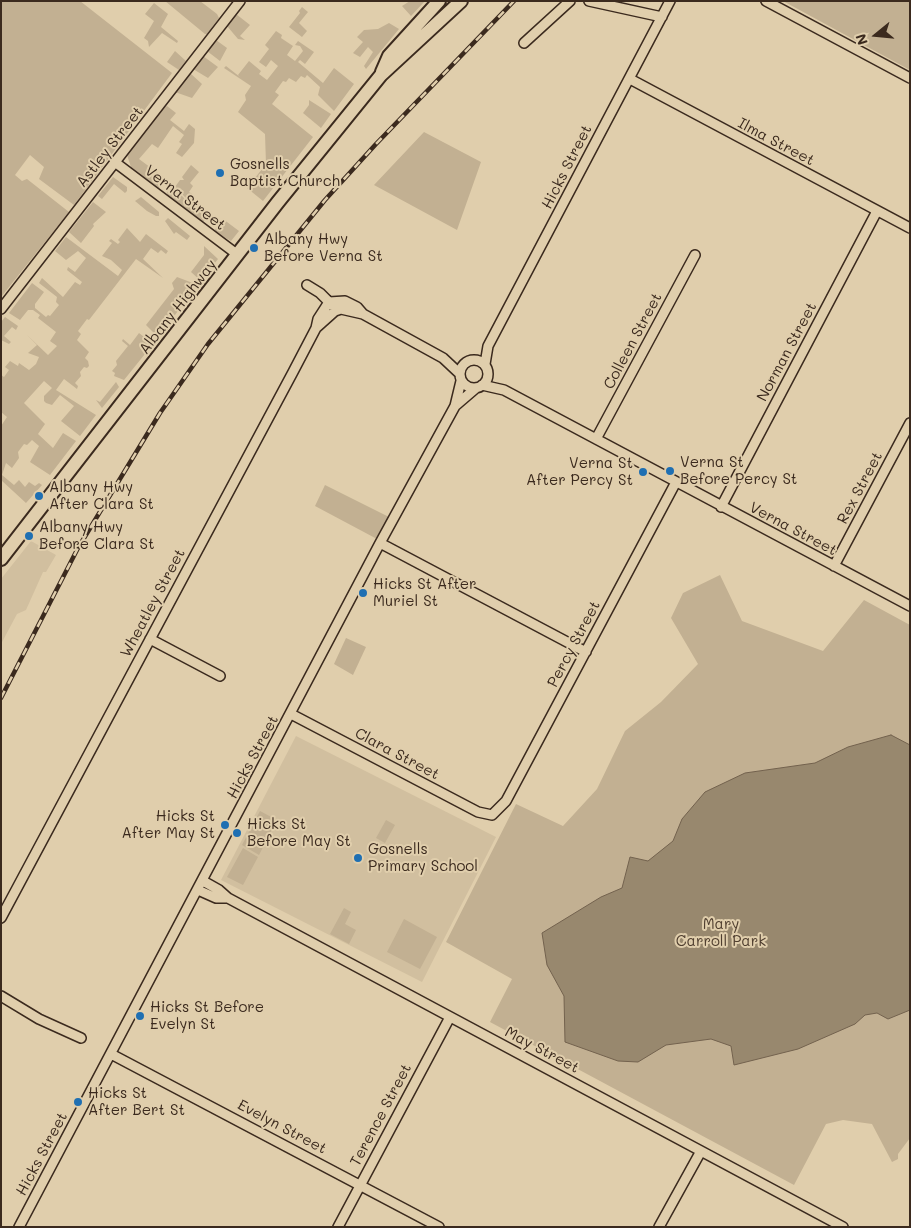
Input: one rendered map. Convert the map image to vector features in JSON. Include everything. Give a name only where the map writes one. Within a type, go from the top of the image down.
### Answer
[{"type":"highway","name":"Albany Highway","points":[[381,75],[389,56],[438,1]]},
{"type":"highway","name":"Albany Highway","points":[[1,559],[381,75],[397,62],[423,34],[462,1]]},
{"type":"street","name":"Astley Street","points":[[1,309],[240,1]]},
{"type":"street","points":[[524,44],[570,1]]},
{"type":"street","points":[[589,1],[662,17]]},
{"type":"street","name":"Hicks Street","points":[[486,368],[488,346],[670,1]]},
{"type":"street","points":[[766,1],[910,78]]},
{"type":"street","name":"Ilma Street","points":[[630,79],[910,228]]},
{"type":"street","name":"Verna Street","points":[[116,163],[238,255]]},
{"type":"street","name":"Norman Street","points":[[721,506],[877,211]]},
{"type":"street","name":"Colleen Street","points":[[596,440],[695,255]]},
{"type":"street","points":[[307,285],[320,293],[337,310],[363,314],[443,358],[468,387],[479,387],[486,368],[470,360],[443,358]]},
{"type":"street","points":[[329,302],[345,301],[357,307],[363,314]]},
{"type":"street","name":"Wheatley Street","points":[[1,918],[316,328],[318,319],[329,302]]},
{"type":"street","points":[[316,328],[337,310]]},
{"type":"street","name":"Hicks Street","points":[[470,360],[488,346]]},
{"type":"street","points":[[460,377],[462,366],[470,360]]},
{"type":"street","name":"Verna Street","points":[[486,368],[504,390]]},
{"type":"street","name":"Hicks Street","points":[[22,1226],[380,543],[455,406],[460,377]]},
{"type":"street","name":"Verna Street","points":[[479,387],[504,390],[910,606]]},
{"type":"street","name":"Hicks Street","points":[[455,406],[479,387]]},
{"type":"street","name":"Rex Street","points":[[834,566],[910,423]]},
{"type":"street","name":"Percy Street","points":[[492,815],[506,801],[676,482]]},
{"type":"street","points":[[380,543],[586,652]]},
{"type":"street","points":[[150,639],[220,676]]},
{"type":"street","name":"Clara Street","points":[[291,714],[478,812],[492,815]]},
{"type":"street","name":"May Street","points":[[203,881],[219,890],[228,898],[844,1227]]},
{"type":"street","name":"May Street","points":[[198,890],[216,898],[228,898]]},
{"type":"street","points":[[1,996],[40,1019],[81,1038]]},
{"type":"street","name":"Terence Street","points":[[338,1227],[450,1016]]},
{"type":"street","name":"Evelyn Street","points":[[111,1054],[439,1227]]},
{"type":"street","points":[[659,1227],[701,1151]]},
{"type":"shaded area","points":[[31,541],[56,555],[46,572],[43,572],[26,610],[17,614],[1,644],[1,579]]},
{"type":"shaded area","points":[[891,735],[910,745],[910,1010],[888,1019],[877,1013],[865,1015],[855,1024],[798,1049],[734,1065],[731,1046],[711,1039],[666,1045],[638,1062],[618,1061],[565,1042],[564,996],[547,965],[542,933],[601,897],[622,888],[630,857],[648,861],[673,841],[682,819],[705,792],[745,773],[815,763],[848,747]]},
{"type":"shaded area","name":"Gosnells Primary School","points":[[296,736],[496,837],[422,982],[221,880]]},
{"type":"green space","points":[[1,1],[80,1],[172,73],[74,205],[39,179],[44,167],[30,155],[15,175],[22,181],[27,179],[69,212],[1,297]]},
{"type":"green space","points":[[165,1],[200,1],[217,14],[219,18],[207,34],[205,34]]},
{"type":"green space","points":[[410,1],[425,1],[411,16],[402,6]]},
{"type":"green space","points":[[783,1],[910,1],[910,70]]},
{"type":"green space","points":[[154,3],[168,14],[161,27],[178,41],[177,43],[162,33],[149,47],[148,41],[144,38],[154,21],[145,14]]},
{"type":"green space","points":[[302,7],[308,12],[299,23],[307,31],[302,37],[289,27],[300,13],[299,11]]},
{"type":"green space","points":[[236,14],[250,25],[240,36],[245,40],[238,39],[227,26]]},
{"type":"green space","points":[[389,23],[399,29],[366,69],[364,66],[373,52],[368,47],[360,57],[353,53],[363,42],[357,37],[364,30],[378,29]]},
{"type":"green space","points":[[276,31],[282,35],[281,38],[293,46],[287,55],[295,61],[303,51],[300,46],[295,45],[298,41],[314,52],[305,64],[300,60],[298,62],[323,83],[334,68],[354,84],[334,111],[318,95],[320,87],[307,75],[305,78],[301,76],[296,82],[289,78],[286,82],[283,81],[275,92],[279,95],[272,104],[313,137],[263,201],[247,188],[266,164],[265,134],[238,112],[246,100],[245,95],[251,86],[224,68],[226,66],[240,77],[238,75],[249,61],[261,71],[259,74],[267,80],[278,66],[271,60],[266,67],[259,62],[269,49],[265,45]]},
{"type":"green space","points":[[216,40],[227,48],[220,61],[207,51]]},
{"type":"green space","points":[[175,51],[186,61],[179,70],[167,62]]},
{"type":"green space","points":[[203,56],[218,67],[208,78],[193,69]]},
{"type":"green space","points":[[190,73],[202,84],[192,98],[175,92]]},
{"type":"green space","points":[[309,100],[331,114],[321,128],[303,113],[309,105]]},
{"type":"green space","points":[[167,106],[176,113],[170,120],[184,131],[189,124],[195,129],[194,143],[182,157],[176,153],[182,144],[179,142],[184,135],[173,126],[158,148],[152,144],[139,159],[166,179],[159,188],[131,167],[127,155],[161,110]]},
{"type":"green space","points":[[424,132],[481,162],[457,230],[374,185]]},
{"type":"green space","points":[[191,165],[199,172],[190,183],[193,186],[189,192],[192,194],[187,199],[175,187],[180,180],[184,180],[182,177]]},
{"type":"green space","points":[[113,177],[127,187],[127,191],[125,193],[114,184],[102,199],[98,196]]},
{"type":"green space","points":[[172,186],[186,200],[192,201],[209,214],[202,224],[168,196],[167,192]]},
{"type":"green space","points":[[141,197],[159,212],[159,216],[147,211],[135,201]]},
{"type":"green space","points":[[93,202],[106,212],[93,224],[94,226],[81,243],[69,232]]},
{"type":"green space","points":[[168,218],[190,236],[187,240],[176,232],[174,234],[165,221]]},
{"type":"green space","points":[[223,219],[239,231],[231,241],[214,231]]},
{"type":"green space","points":[[127,228],[140,242],[146,234],[168,251],[166,254],[161,250],[158,253],[151,248],[143,259],[163,278],[136,259],[89,320],[87,319],[78,331],[81,334],[77,340],[89,352],[85,358],[89,366],[87,368],[84,367],[80,372],[81,376],[75,383],[78,386],[77,389],[64,379],[56,390],[96,415],[80,436],[61,421],[74,406],[60,395],[52,405],[46,403],[44,396],[52,388],[44,381],[24,403],[45,424],[38,434],[53,448],[63,433],[76,441],[50,475],[30,462],[39,446],[32,440],[27,445],[24,444],[18,452],[19,458],[12,468],[6,463],[2,475],[14,485],[19,480],[25,487],[29,482],[35,486],[39,483],[42,485],[26,503],[1,480],[1,426],[7,417],[1,412],[1,375],[4,377],[9,370],[5,367],[10,361],[18,366],[19,363],[29,370],[36,364],[39,357],[28,353],[37,345],[27,335],[48,355],[57,346],[50,341],[56,332],[38,318],[40,315],[33,310],[28,310],[20,320],[9,313],[32,283],[44,292],[35,304],[35,308],[46,317],[50,316],[59,305],[56,302],[57,297],[39,283],[42,278],[63,297],[75,282],[80,285],[82,282],[67,270],[68,267],[75,272],[86,258],[78,251],[66,260],[55,251],[66,237],[118,276],[122,270],[111,260],[102,256],[112,243],[109,241],[111,239],[118,244],[120,242],[118,240]]},
{"type":"green space","points":[[204,246],[218,259],[201,281],[191,272],[204,255]]},
{"type":"green space","points":[[177,277],[198,285],[158,337],[146,325],[174,289],[172,283]]},
{"type":"green space","points":[[5,317],[18,326],[16,330],[12,327],[4,336],[11,342],[9,344],[1,340],[1,322]]},
{"type":"green space","points":[[139,333],[153,344],[124,380],[114,376],[115,373],[112,371],[117,365],[116,361],[128,346],[122,341],[123,339],[130,345]]},
{"type":"green space","points":[[116,382],[119,387],[102,408],[96,400],[100,402]]},
{"type":"green space","points":[[325,485],[389,517],[377,539],[315,506]]},
{"type":"green space","name":"Mary Carroll Park","points":[[720,575],[742,621],[823,651],[864,600],[910,625],[910,1138],[898,1154],[898,1159],[892,1162],[872,1124],[843,1120],[826,1124],[794,1185],[490,1022],[512,979],[446,942],[516,804],[563,826],[597,789],[625,731],[661,702],[698,664],[671,618],[683,593]]},
{"type":"green space","points":[[346,638],[366,647],[353,675],[334,664]]},
{"type":"green space","points":[[260,811],[277,820],[259,855],[242,845]]},
{"type":"green space","points":[[386,820],[395,825],[385,843],[376,838]]},
{"type":"green space","points":[[243,848],[258,857],[243,885],[227,877]]},
{"type":"green space","points":[[344,908],[351,912],[345,924],[356,930],[349,944],[330,934]]},
{"type":"green space","points":[[404,919],[437,937],[420,969],[387,952]]},
{"type":"railway","points":[[1,698],[78,548],[160,413],[208,344],[325,200],[376,144],[514,1]]},
{"type":"place","name":"Gosnells Baptist Church","points":[[220,173]]},
{"type":"place","name":"Albany Hwy Before Verna St","points":[[254,248]]},
{"type":"place","name":"Verna St Before Percy St","points":[[670,471]]},
{"type":"place","name":"Verna St After Percy St","points":[[643,472]]},
{"type":"place","name":"Albany Hwy After Clara St","points":[[39,496]]},
{"type":"place","name":"Albany Hwy Before Clara St","points":[[29,536]]},
{"type":"place","name":"Hicks St After Muriel St","points":[[363,593]]},
{"type":"place","name":"Hicks St After May St","points":[[225,825]]},
{"type":"place","name":"Hicks St Before May St","points":[[237,833]]},
{"type":"place","name":"Gosnells Primary School","points":[[358,858]]},
{"type":"place","name":"Hicks St Before Evelyn St","points":[[140,1016]]},
{"type":"place","name":"Hicks St After Bert St","points":[[78,1102]]}]
